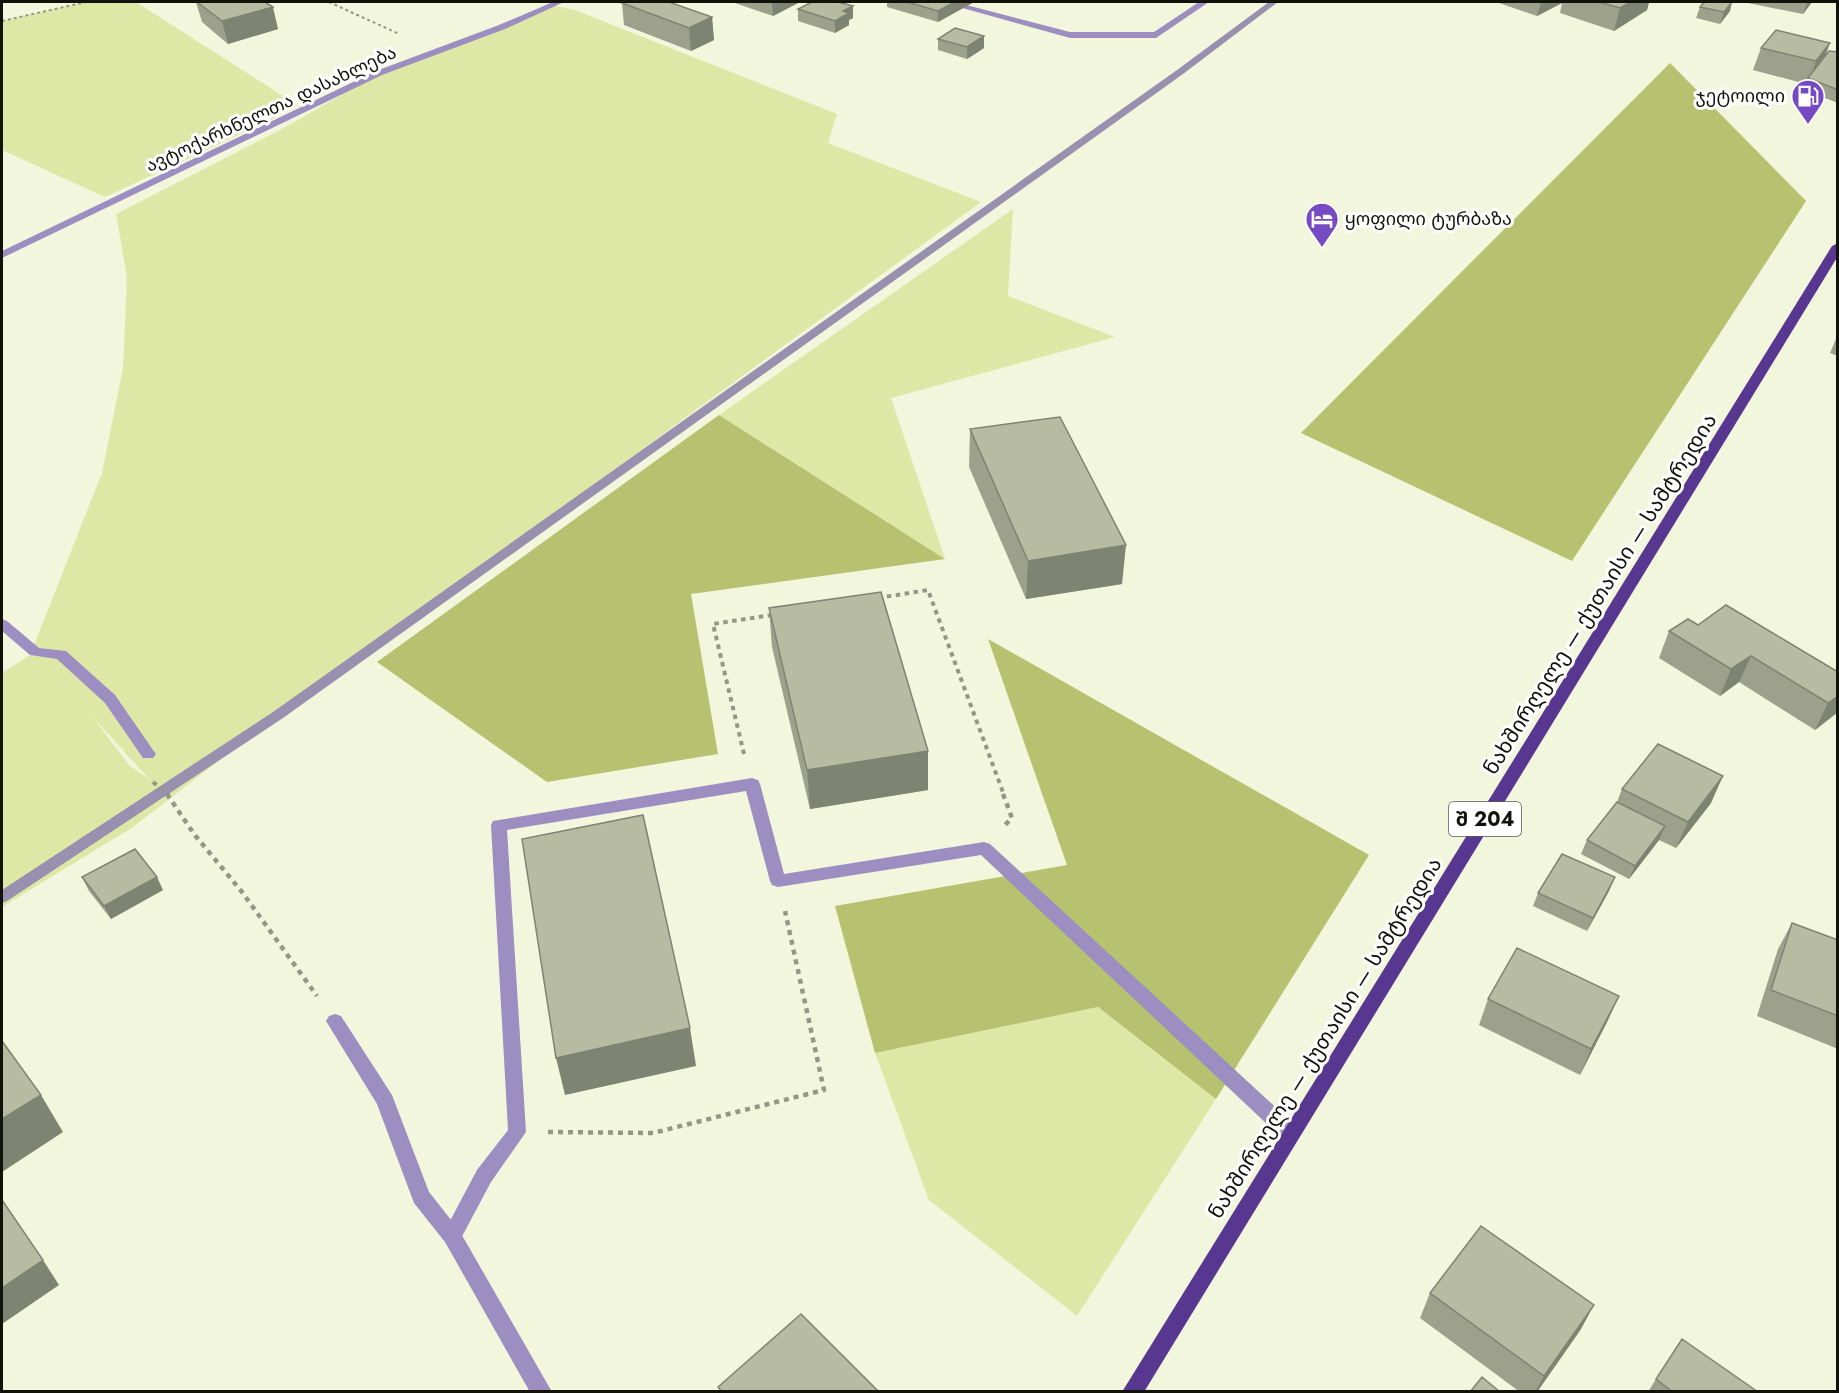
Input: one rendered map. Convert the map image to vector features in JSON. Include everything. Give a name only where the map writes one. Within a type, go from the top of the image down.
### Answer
[{"type":"main road","name":"ნახშირღელე — ქუთაისი — სამტრედია","points":[[1132,1392],[1838,246]]},
{"type":"street","name":"ავტოქარხნელთა დასახლება","points":[[2,255],[379,74],[502,27],[559,2]]},
{"type":"street","points":[[946,2],[1070,35],[1081,35],[1156,34],[1204,2]]},
{"type":"street","points":[[2,624],[35,652],[61,655],[110,699],[148,754]]},
{"type":"street","points":[[452,1236],[484,1176],[517,1132],[498,825],[752,784],[778,881],[984,848],[1290,1133]]},
{"type":"street","points":[[335,1021],[385,1101],[421,1197],[452,1236],[542,1392]]},
{"type":"path","points":[[2,21],[86,2]]},
{"type":"path","points":[[329,2],[436,52]]},
{"type":"path","points":[[871,599],[928,590],[1012,818],[984,848]]},
{"type":"path","points":[[752,784],[714,624],[781,613]]},
{"type":"path","points":[[153,782],[172,798],[194,834],[242,892],[335,1021]]},
{"type":"path","points":[[517,1132],[653,1133],[824,1089],[778,881]]},
{"type":"green space","points":[[86,2],[136,2],[297,105],[267,122],[105,197],[2,150],[2,21]]},
{"type":"green space","points":[[550,5],[575,10],[837,114],[828,143],[981,202],[278,715],[133,827],[2,907],[2,673],[30,655],[102,473],[123,368],[127,277],[116,214],[284,128],[379,73]],"holes":[[[92,716],[150,780],[129,765]]]},
{"type":"green space","points":[[1670,63],[1806,201],[1572,561],[1301,433]]},
{"type":"green space","points":[[1013,209],[1008,296],[1115,337],[891,398],[945,559],[719,415]]},
{"type":"green space","points":[[719,415],[945,559],[691,594],[718,754],[547,782],[377,662]]},
{"type":"green space","points":[[988,639],[1369,855],[1216,1099],[1098,1007],[875,1053],[835,906],[1067,865]]},
{"type":"green space","points":[[1098,1007],[1216,1099],[1077,1316],[929,1200],[875,1053]]},
{"type":"building","points":[[197,2],[265,2],[273,7],[222,21]]},
{"type":"building","points":[[669,2],[712,17],[689,28],[622,3]]},
{"type":"building","points":[[812,2],[838,2],[853,6],[843,11],[849,13],[835,21],[798,9]]},
{"type":"building","points":[[907,2],[955,2],[938,11]]},
{"type":"building","points":[[1599,2],[1631,2],[1620,8]]},
{"type":"building","points":[[1704,2],[1732,2],[1724,12],[1700,7]]},
{"type":"building","points":[[955,28],[984,36],[967,47],[938,39]]},
{"type":"building","points":[[1776,30],[1830,43],[1816,61],[1761,48]]},
{"type":"building","points":[[1829,51],[1838,52],[1838,90],[1808,78]]},
{"type":"building","points":[[1060,417],[1126,545],[1028,561],[970,429]]},
{"type":"building","points":[[881,592],[928,751],[807,770],[769,608]]},
{"type":"building","points":[[1726,605],[1838,672],[1838,696],[1828,703],[1751,656],[1731,669],[1669,631],[1688,619],[1698,625]]},
{"type":"building","points":[[1658,744],[1723,776],[1688,822],[1622,789]]},
{"type":"building","points":[[1617,802],[1665,826],[1635,866],[1587,840]]},
{"type":"building","points":[[643,815],[690,1028],[556,1058],[522,839]]},
{"type":"building","points":[[135,849],[157,877],[104,906],[82,877]]},
{"type":"building","points":[[1562,854],[1615,877],[1593,918],[1538,893]]},
{"type":"building","points":[[1792,923],[1838,940],[1838,1016],[1771,990]]},
{"type":"building","points":[[1517,948],[1619,996],[1591,1049],[1488,999]]},
{"type":"building","points":[[2,1041],[41,1095],[2,1119]]},
{"type":"building","points":[[2,1200],[43,1260],[2,1288]]},
{"type":"building","points":[[1481,1226],[1594,1305],[1544,1376],[1430,1293]]},
{"type":"building","points":[[801,1314],[877,1390],[876,1392],[722,1392],[718,1387]]},
{"type":"building","points":[[1682,1339],[1758,1392],[1673,1392],[1656,1379]]},
{"type":"building","points":[[1482,1377],[1500,1392],[1470,1392]]},
{"type":"waterway","points":[[2,897],[278,715],[1180,72],[1274,2]]},
{"type":"place","name":"ჯეტოილი","points":[[1808,125]]},
{"type":"place","name":"ყოფილი ტურბაზა","points":[[1322,248]]}]
